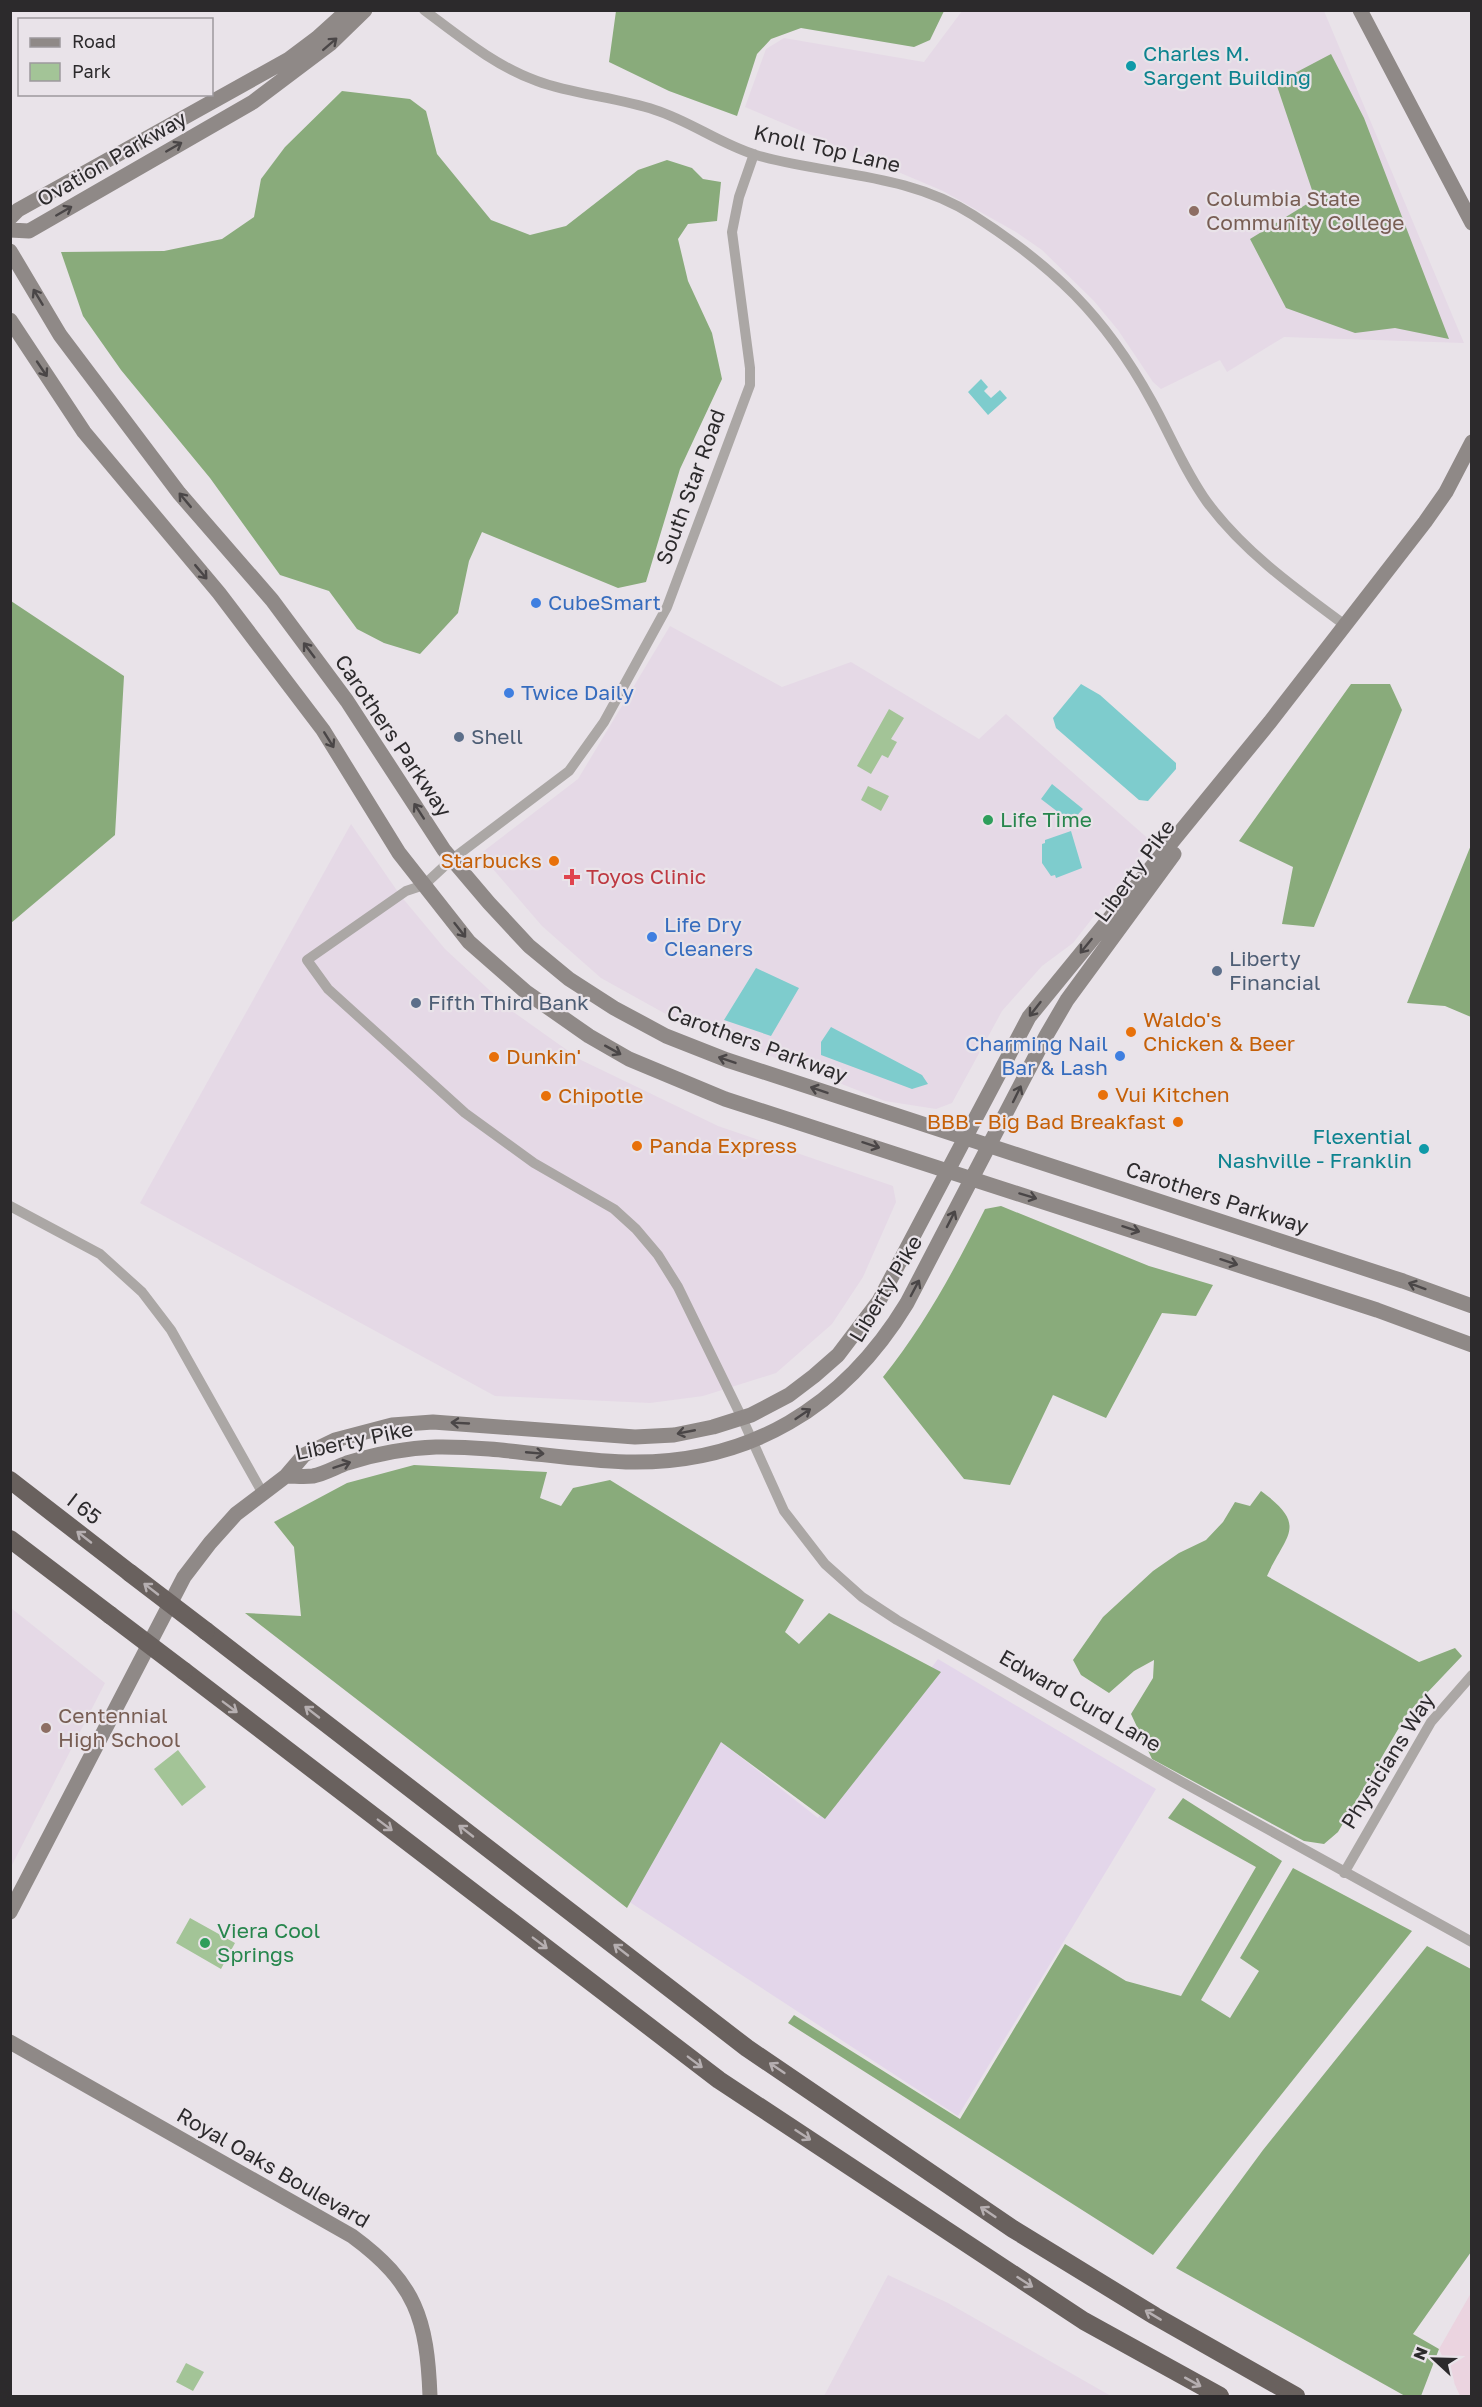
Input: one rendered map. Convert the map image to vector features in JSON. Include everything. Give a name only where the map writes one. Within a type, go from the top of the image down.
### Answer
[{"type":"highway","name":"I 65","points":[[10,1480],[757,2054],[1013,2229],[1155,2316],[1296,2397]]},
{"type":"highway","points":[[10,1539],[719,2080],[1084,2321],[1220,2397]]},
{"type":"street","name":"Ovation Parkway","points":[[10,218],[28,205],[289,59],[348,10]]},
{"type":"street","name":"Ovation Parkway","points":[[10,230],[29,231],[232,114],[292,74],[330,44],[365,10]]},
{"type":"street","name":"Knoll Top Lane","points":[[423,10],[470,44],[525,76],[553,86],[652,109],[754,154],[894,182],[970,213],[1025,248],[1082,300],[1117,343],[1152,402],[1187,472],[1233,533],[1291,585],[1345,625]]},
{"type":"street","points":[[1360,10],[1472,223]]},
{"type":"street","points":[[223,97],[232,114]]},
{"type":"street","name":"South Star Road","points":[[307,960],[406,891],[424,885],[451,860],[569,771],[604,722],[667,607],[750,385],[750,368],[732,232],[739,197],[754,154]]},
{"type":"street","name":"Carothers Parkway","points":[[10,251],[60,335],[179,493],[272,600],[334,683],[451,860],[529,946],[569,979],[614,1008],[666,1036],[727,1060],[1403,1281],[1472,1306]]},
{"type":"street","points":[[10,320],[84,432],[219,593],[323,730],[399,853],[469,942],[526,992],[589,1036],[619,1053],[725,1099],[1377,1310],[1472,1345]]},
{"type":"street","name":"Liberty Pike","points":[[10,1912],[184,1577],[236,1514],[286,1476],[304,1455],[335,1440],[392,1425],[433,1422],[635,1437],[674,1435],[742,1418],[789,1395],[838,1355],[879,1301],[1029,1017],[1270,722],[1345,625],[1446,492],[1472,442]]},
{"type":"street","name":"Liberty Pike","points":[[286,1476],[314,1476],[386,1452],[424,1447],[462,1447],[652,1462],[720,1452],[751,1442],[792,1421],[829,1396],[871,1357],[908,1304],[1046,1036],[1067,1000],[1270,722]]},
{"type":"street","name":"Edward Curd Lane","points":[[307,960],[328,989],[465,1113],[534,1163],[614,1209],[636,1229],[658,1255],[678,1287],[742,1418],[784,1511],[808,1545],[862,1596],[897,1620],[1344,1873],[1472,1942]]},
{"type":"street","points":[[10,1206],[100,1254],[142,1292],[171,1330],[262,1492]]},
{"type":"street","points":[[558,1455],[560,1430]]},
{"type":"street","name":"Physicians Way","points":[[1344,1873],[1431,1722],[1472,1675]]},
{"type":"street","name":"Royal Oaks Boulevard","points":[[10,2042],[325,2220],[375,2252],[393,2270],[415,2304],[425,2333],[430,2397]]},
{"type":"shaded area","name":"Columbia State Community College","points":[[962,11],[1324,11],[1464,343],[1284,337],[1227,372],[1220,360],[1161,389],[1153,382],[1118,330],[1094,301],[1042,250],[1016,232],[943,191],[745,107],[766,49],[784,38],[924,62]]},
{"type":"shaded area","points":[[670,626],[782,687],[851,662],[979,739],[1006,714],[1152,842],[1073,943],[1042,966],[1002,1011],[952,1103],[936,1109],[885,1101],[673,1018],[601,978],[542,926],[480,854],[578,779]]},
{"type":"shaded area","points":[[351,824],[400,895],[445,949],[512,1011],[581,1060],[718,1126],[893,1186],[896,1202],[863,1277],[832,1324],[776,1373],[703,1396],[650,1403],[495,1396],[140,1203]]},
{"type":"shaded area","name":"Centennial High School","points":[[11,1608],[105,1683],[11,1867]]},
{"type":"shaded area","points":[[938,1659],[1156,1789],[958,2116],[628,1901],[719,1740],[818,1818]]},
{"type":"shaded area","points":[[888,2275],[948,2303],[1111,2396],[824,2396]]},
{"type":"shaded area","points":[[1471,2293],[1471,2396],[1460,2396],[1439,2349]]},
{"type":"green space","points":[[616,10],[944,11],[930,40],[914,47],[801,28],[771,39],[757,54],[737,116],[669,91],[609,62]]},
{"type":"green space","points":[[1331,54],[1364,118],[1449,339],[1395,328],[1355,333],[1286,308],[1250,239],[1315,199],[1276,83]]},
{"type":"green space","points":[[342,91],[410,99],[426,111],[437,154],[491,220],[530,235],[566,226],[638,170],[667,160],[692,168],[703,179],[721,182],[717,221],[688,224],[678,239],[688,281],[712,333],[722,379],[680,469],[646,582],[618,588],[482,532],[469,561],[458,613],[420,654],[384,643],[357,629],[329,591],[280,575],[210,478],[121,370],[83,316],[61,252],[164,251],[222,239],[254,217],[261,179],[285,147]]},
{"type":"green space","points":[[11,601],[124,676],[115,835],[11,923]]},
{"type":"green space","points":[[1351,684],[1390,684],[1402,710],[1314,927],[1282,924],[1293,867],[1239,841]]},
{"type":"green space","points":[[889,709],[904,718],[891,739],[897,742],[888,758],[882,755],[871,774],[857,766]]},
{"type":"green space","points":[[868,786],[889,796],[881,811],[861,800]]},
{"type":"green space","points":[[1471,845],[1472,1017],[1445,1006],[1407,1003]]},
{"type":"green space","points":[[1001,1206],[1149,1266],[1213,1285],[1196,1316],[1162,1313],[1106,1418],[1053,1395],[1010,1485],[964,1479],[883,1377],[926,1317],[985,1209]]},
{"type":"green space","points":[[414,1465],[547,1472],[540,1498],[561,1506],[573,1488],[610,1480],[804,1600],[785,1632],[799,1644],[829,1613],[941,1672],[825,1819],[721,1742],[627,1908],[245,1613],[301,1616],[294,1547],[274,1522],[347,1483]]},
{"type":"green space","points":[[1261,1491],[1276,1503],[1289,1522],[1286,1540],[1267,1576],[1419,1662],[1455,1648],[1462,1656],[1407,1714],[1338,1832],[1324,1844],[1304,1841],[1152,1759],[1131,1714],[1153,1678],[1154,1660],[1134,1671],[1109,1693],[1081,1675],[1073,1660],[1103,1617],[1153,1571],[1179,1553],[1206,1540],[1223,1522],[1235,1502],[1250,1506]]},
{"type":"green space","points":[[178,1750],[206,1787],[182,1806],[154,1769]]},
{"type":"green space","points":[[1183,1798],[1282,1861],[1201,2000],[1230,2018],[1259,1971],[1240,1958],[1293,1868],[1412,1931],[1153,2255],[788,2023],[794,2015],[960,2119],[1065,1944],[1126,1981],[1181,1996],[1256,1867],[1168,1818]]},
{"type":"green space","name":"Viera Cool Springs","points":[[190,1918],[235,1943],[221,1969],[176,1943]]},
{"type":"green space","points":[[1427,1946],[1471,1969],[1471,2252],[1413,2334],[1439,2349],[1421,2396],[1405,2396],[1176,2268],[1263,2150]]},
{"type":"green space","points":[[186,2363],[204,2372],[193,2391],[176,2382]]},
{"type":"water","points":[[981,379],[988,387],[984,391],[991,398],[1000,390],[1007,398],[988,415],[968,392]]},
{"type":"water","points":[[1081,684],[1100,695],[1176,763],[1176,769],[1148,801],[1139,800],[1056,728],[1053,718]]},
{"type":"water","points":[[1052,784],[1083,809],[1071,822],[1041,799]]},
{"type":"water","points":[[1071,831],[1082,868],[1056,878],[1055,875],[1051,876],[1042,863],[1042,844],[1045,840]]},
{"type":"water","points":[[756,968],[799,988],[771,1036],[724,1020]]},
{"type":"water","points":[[831,1027],[922,1075],[928,1084],[912,1089],[821,1055],[821,1042]]},
{"type":"place","name":"Charles M. Sargent Building","points":[[1131,66]]},
{"type":"place","name":"Columbia State Community College","points":[[1194,211]]},
{"type":"place","name":"CubeSmart","points":[[536,603]]},
{"type":"place","name":"Twice Daily","points":[[509,693]]},
{"type":"place","name":"Shell","points":[[459,737]]},
{"type":"place","name":"Life Time","points":[[988,820]]},
{"type":"place","name":"Starbucks","points":[[554,861]]},
{"type":"place","name":"Toyos Clinic","points":[[572,877]]},
{"type":"place","name":"Life Dry Cleaners","points":[[652,937]]},
{"type":"place","name":"Liberty Financial","points":[[1217,971]]},
{"type":"place","name":"Fifth Third Bank","points":[[416,1003]]},
{"type":"place","name":"Waldo's Chicken & Beer","points":[[1131,1032]]},
{"type":"place","name":"Charming Nail Bar & Lash","points":[[1120,1056]]},
{"type":"place","name":"Dunkin'","points":[[494,1057]]},
{"type":"place","name":"Vui Kitchen","points":[[1103,1095]]},
{"type":"place","name":"Chipotle","points":[[546,1096]]},
{"type":"place","name":"BBB - Big Bad Breakfast","points":[[1178,1122]]},
{"type":"place","name":"Panda Express","points":[[637,1146]]},
{"type":"place","name":"Flexential Nashville - Franklin","points":[[1424,1149]]},
{"type":"place","name":"Centennial High School","points":[[46,1728]]},
{"type":"place","name":"Viera Cool Springs","points":[[205,1943]]}]
